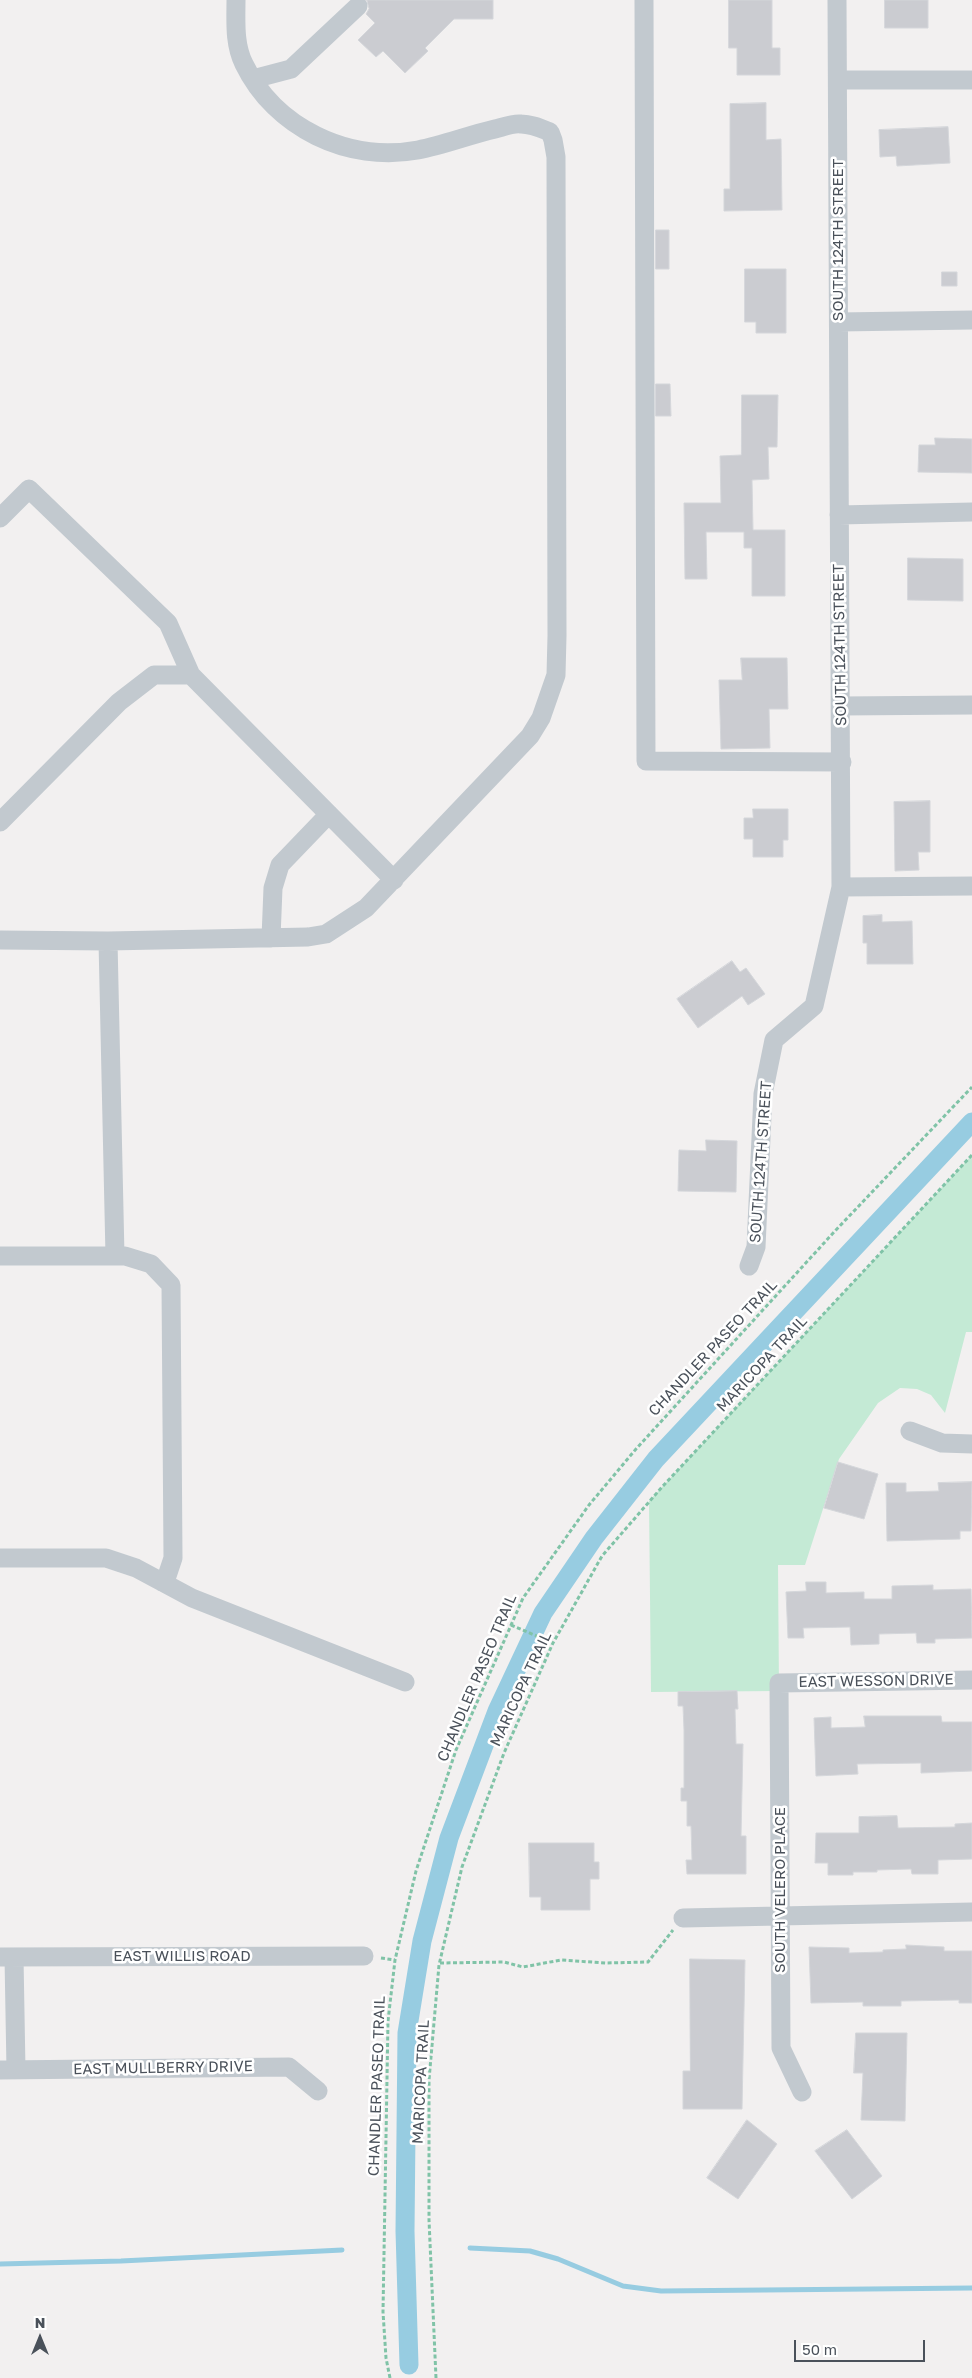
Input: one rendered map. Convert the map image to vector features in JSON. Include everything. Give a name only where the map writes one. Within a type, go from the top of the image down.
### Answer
[{"type":"street","points":[[0,940],[108,941],[308,937],[326,934],[366,908],[530,736],[541,718],[556,674],[559,575],[556,167],[553,140],[550,132],[537,126],[519,123],[417,150],[382,152],[331,143],[305,131],[279,112],[253,79],[243,63],[239,48],[236,0]]},
{"type":"street","points":[[644,0],[646,761],[842,762]]},
{"type":"street","name":"SOUTH 124TH STREET","points":[[749,1266],[756,1247],[763,1094],[774,1040],[814,1006],[841,887],[842,762],[837,0]]},
{"type":"street","points":[[253,79],[291,69],[358,6]]},
{"type":"street","points":[[838,80],[972,80]]},
{"type":"street","points":[[838,322],[972,320]]},
{"type":"street","points":[[0,518],[29,489],[168,623],[192,675],[394,880]]},
{"type":"street","points":[[839,515],[972,512]]},
{"type":"street","points":[[0,822],[119,702],[154,675],[192,675]]},
{"type":"street","points":[[841,706],[972,705]]},
{"type":"street","points":[[270,938],[272,888],[280,865],[329,814]]},
{"type":"street","points":[[841,887],[972,886]]},
{"type":"street","points":[[108,941],[115,1256]]},
{"type":"street","points":[[0,1256],[125,1256],[151,1264],[171,1284],[173,1558],[167,1576],[162,1582]]},
{"type":"street","points":[[910,1431],[942,1443],[972,1444]]},
{"type":"street","points":[[0,1558],[106,1558],[136,1568],[192,1598],[405,1682]]},
{"type":"street","name":"EAST WESSON DRIVE","points":[[779,1682],[972,1680]]},
{"type":"street","name":"SOUTH VELERO PLACE","points":[[779,1682],[781,2048],[802,2092]]},
{"type":"street","points":[[683,1918],[972,1912]]},
{"type":"street","name":"EAST WILLIS ROAD","points":[[7,1957],[364,1956]]},
{"type":"street","points":[[7,1957],[8,2070]]},
{"type":"street","name":"EAST MULLBERRY DRIVE","points":[[8,2070],[289,2067],[318,2091]]},
{"type":"path","name":"CHANDLER PASEO TRAIL","points":[[390,2378],[386,2358],[383,2312],[388,2021],[395,1960],[416,1871],[456,1750],[523,1598],[590,1505],[636,1448],[828,1239],[972,1087]]},
{"type":"path","name":"MARICOPA TRAIL","points":[[436,2378],[429,2220],[429,2080],[440,1962],[462,1868],[504,1753],[553,1643],[602,1556],[662,1487],[972,1154]]},
{"type":"path","points":[[511,1625],[553,1643]]},
{"type":"path","points":[[440,1962],[504,1962],[522,1967],[561,1960],[606,1963],[648,1962],[683,1918]]},
{"type":"green space","points":[[972,1155],[972,1332],[966,1332],[945,1413],[931,1395],[917,1389],[900,1388],[878,1403],[839,1459],[805,1565],[778,1565],[779,1691],[651,1692],[649,1501]]},
{"type":"building","points":[[367,0],[493,0],[493,19],[454,19],[425,48],[428,51],[405,73],[383,51],[376,57],[358,40],[375,23],[366,14],[369,9]]},
{"type":"building","points":[[729,0],[772,0],[772,48],[780,48],[780,75],[737,75],[737,48],[729,48]]},
{"type":"building","points":[[885,0],[928,0],[928,28],[885,28]]},
{"type":"building","points":[[766,103],[766,140],[781,139],[782,210],[724,211],[724,189],[730,189],[730,104]]},
{"type":"building","points":[[948,127],[950,163],[897,166],[896,156],[880,157],[879,130]]},
{"type":"building","points":[[656,230],[669,230],[669,269],[656,269]]},
{"type":"building","points":[[745,269],[786,269],[786,333],[756,333],[756,322],[745,322]]},
{"type":"building","points":[[942,272],[957,272],[957,286],[942,286]]},
{"type":"building","points":[[656,384],[670,384],[671,416],[656,416]]},
{"type":"building","points":[[742,395],[778,395],[777,447],[768,447],[769,479],[752,480],[753,530],[785,530],[785,596],[752,596],[752,548],[744,548],[744,532],[706,532],[707,579],[685,579],[684,503],[721,503],[720,456],[741,455]]},
{"type":"building","points":[[935,438],[972,439],[972,473],[918,472],[919,445],[935,445]]},
{"type":"building","points":[[908,558],[963,559],[963,601],[908,600]]},
{"type":"building","points":[[741,658],[787,658],[788,709],[769,709],[770,748],[721,749],[719,680],[742,680]]},
{"type":"building","points":[[930,801],[930,852],[918,852],[919,870],[895,871],[894,802]]},
{"type":"building","points":[[753,809],[788,809],[788,840],[783,840],[783,857],[753,857],[753,839],[744,839],[744,818],[753,818]]},
{"type":"building","points":[[882,915],[882,922],[912,921],[913,964],[867,964],[867,943],[863,943],[863,916]]},
{"type":"building","points":[[732,961],[740,972],[746,968],[765,994],[748,1005],[742,996],[698,1028],[677,999]]},
{"type":"building","points":[[706,1140],[737,1141],[736,1192],[678,1191],[679,1150],[706,1151]]},
{"type":"building","points":[[838,1462],[878,1474],[864,1519],[824,1508]]},
{"type":"building","points":[[972,1482],[971,1531],[960,1531],[960,1539],[887,1541],[886,1483],[906,1483],[906,1492],[939,1491],[938,1483]]},
{"type":"building","points":[[806,1582],[826,1582],[826,1593],[864,1592],[864,1599],[892,1599],[892,1586],[933,1585],[933,1590],[971,1589],[972,1638],[935,1639],[935,1643],[917,1643],[916,1633],[879,1634],[879,1644],[851,1645],[850,1627],[803,1628],[804,1638],[788,1638],[786,1592],[806,1591]]},
{"type":"building","points":[[737,1691],[738,1709],[735,1709],[736,1744],[743,1744],[741,1836],[746,1836],[746,1874],[687,1874],[686,1860],[692,1860],[691,1826],[687,1826],[687,1801],[681,1801],[681,1788],[684,1788],[684,1730],[683,1706],[678,1706],[678,1692]]},
{"type":"building","points":[[864,1716],[941,1716],[942,1722],[972,1722],[972,1771],[921,1773],[921,1763],[857,1764],[858,1774],[816,1776],[814,1718],[831,1717],[831,1728],[865,1727]]},
{"type":"building","points":[[897,1816],[898,1828],[955,1827],[955,1824],[972,1823],[972,1859],[938,1860],[938,1874],[912,1874],[911,1869],[853,1872],[853,1875],[828,1875],[828,1863],[815,1863],[816,1833],[859,1833],[859,1817]]},
{"type":"building","points":[[529,1843],[594,1843],[594,1862],[599,1862],[599,1879],[590,1879],[590,1910],[541,1910],[541,1897],[530,1897]]},
{"type":"building","points":[[906,1945],[944,1947],[944,1951],[972,1951],[972,2003],[959,2003],[959,2000],[901,2001],[901,2006],[863,2006],[863,2002],[811,2003],[809,1947],[849,1948],[849,1953],[906,1949]]},
{"type":"building","points":[[690,1959],[745,1960],[742,2109],[683,2109],[683,2071],[690,2071]]},
{"type":"building","points":[[856,2033],[907,2033],[905,2121],[861,2120],[863,2073],[854,2073]]},
{"type":"building","points":[[747,2120],[777,2144],[738,2199],[707,2178]]},
{"type":"building","points":[[847,2130],[882,2176],[852,2199],[815,2151]]},
{"type":"waterway","points":[[409,2365],[405,2231],[407,2033],[422,1941],[449,1838],[497,1711],[543,1613],[594,1538],[656,1459],[972,1122]]},
{"type":"waterway","points":[[470,2248],[530,2251],[558,2259],[623,2286],[661,2291],[972,2288]]},
{"type":"waterway","points":[[0,2264],[121,2261],[342,2250]]}]
